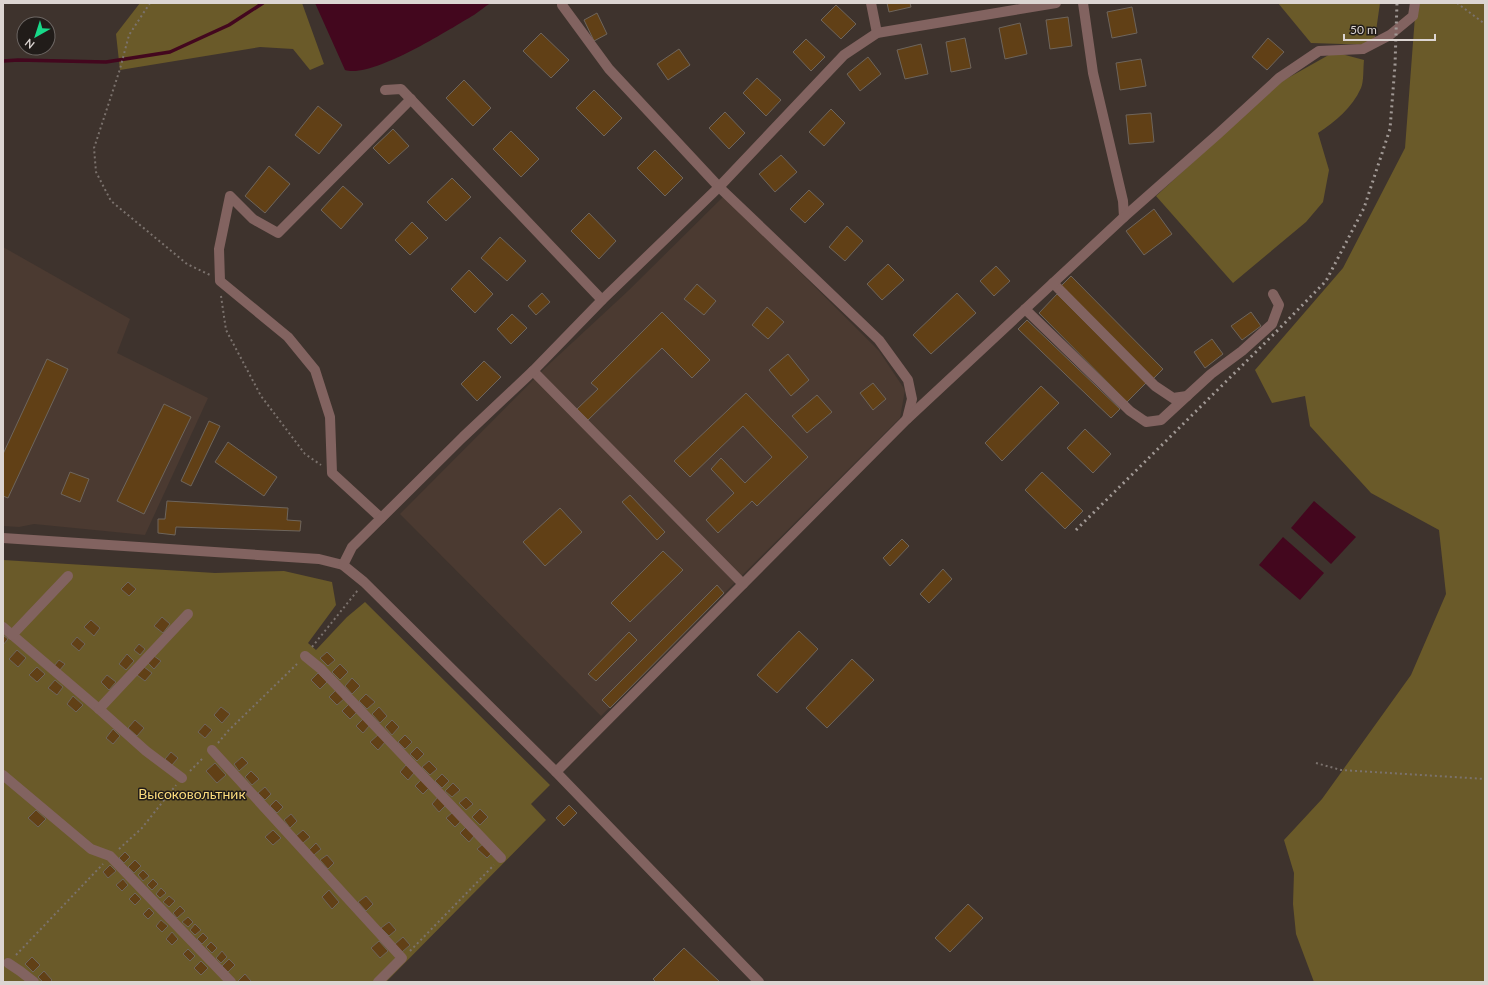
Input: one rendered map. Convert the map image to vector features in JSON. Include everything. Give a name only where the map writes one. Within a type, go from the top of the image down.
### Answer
[{"type":"street","points":[[871,3],[877,33]]},
{"type":"street","points":[[343,564],[352,547],[463,436],[533,371],[602,300],[719,187],[844,55],[877,33],[1056,3]]},
{"type":"street","points":[[1083,3],[1093,73],[1123,201],[1124,217]]},
{"type":"street","points":[[556,772],[907,419],[1124,217],[1279,78],[1319,51],[1364,49],[1390,35],[1413,16],[1415,3]]},
{"type":"street","points":[[562,6],[609,69],[719,187],[879,340],[908,380],[912,399],[907,419]]},
{"type":"street","points":[[385,90],[401,89],[602,300]]},
{"type":"street","points":[[382,518],[332,473],[330,417],[315,370],[288,337],[220,281],[219,249],[230,196],[252,219],[278,233],[411,99]]},
{"type":"street","points":[[1053,283],[1155,386],[1173,398],[1187,396]]},
{"type":"street","points":[[1025,309],[1130,411],[1146,422],[1161,420],[1272,324],[1279,305],[1273,294]]},
{"type":"street","points":[[533,371],[743,584]]},
{"type":"street","points":[[3,538],[319,558],[343,564],[364,582],[556,772],[759,982]]},
{"type":"street","points":[[12,635],[68,576]]},
{"type":"street","points":[[99,709],[188,614]]},
{"type":"street","points":[[3,627],[146,751],[182,778]]},
{"type":"street","points":[[305,656],[321,669],[501,858]]},
{"type":"street","points":[[212,750],[402,958],[378,982]]},
{"type":"street","points":[[3,775],[91,849],[110,856],[231,982]]},
{"type":"street","points":[[8,963],[34,982]]},
{"type":"path","points":[[150,3],[129,35],[94,148],[96,172],[111,201],[187,264],[220,281],[226,330],[261,396],[305,454],[332,473]]},
{"type":"path","points":[[1457,3],[1485,24]]},
{"type":"path","points":[[1316,763],[1341,770],[1485,779]]},
{"type":"path","points":[[402,958],[501,858]]},
{"type":"shaded area","points":[[315,3],[491,3],[474,15],[410,52],[391,61],[357,71],[345,70]]},
{"type":"shaded area","points":[[724,196],[879,351],[905,390],[900,418],[601,716],[400,514],[545,368],[628,291]]},
{"type":"shaded area","points":[[3,247],[130,319],[117,353],[208,398],[145,535],[34,524],[19,527],[3,526]]},
{"type":"shaded area","points":[[1314,501],[1356,537],[1331,564],[1291,528]]},
{"type":"shaded area","points":[[1283,537],[1324,573],[1300,600],[1259,565]]},
{"type":"green space","points":[[140,3],[302,3],[324,64],[310,70],[293,49],[260,47],[120,70],[116,34]]},
{"type":"green space","points":[[1278,3],[1380,3],[1374,45],[1311,43]]},
{"type":"green space","points":[[1416,3],[1485,3],[1485,982],[1314,982],[1296,934],[1293,904],[1294,873],[1284,840],[1322,799],[1411,675],[1446,594],[1439,530],[1371,493],[1310,426],[1305,396],[1272,403],[1255,370],[1343,268],[1405,148]]},
{"type":"green space","points":[[1334,52],[1364,60],[1363,78],[1361,88],[1353,102],[1337,119],[1318,133],[1329,170],[1323,202],[1306,222],[1233,283],[1156,196],[1279,83]]},
{"type":"green space","name":"Высоковольтник","points":[[3,560],[215,573],[284,571],[332,582],[336,605],[308,643],[316,650],[347,617],[365,602],[550,785],[531,804],[546,820],[386,982],[3,982]]},
{"type":"building","points":[[887,3],[910,3],[911,7],[889,12]]},
{"type":"building","points":[[836,5],[856,24],[841,39],[821,20]]},
{"type":"building","points":[[1132,7],[1137,33],[1112,38],[1107,12]]},
{"type":"building","points":[[597,13],[607,34],[594,41],[584,20]]},
{"type":"building","points":[[1068,17],[1072,46],[1050,49],[1046,20]]},
{"type":"building","points":[[1020,23],[1027,54],[1005,59],[999,28]]},
{"type":"building","points":[[541,33],[569,60],[551,78],[523,51]]},
{"type":"building","points":[[965,38],[971,68],[951,72],[946,42]]},
{"type":"building","points":[[1268,38],[1284,52],[1267,70],[1252,57]]},
{"type":"building","points":[[806,39],[825,57],[811,71],[793,52]]},
{"type":"building","points":[[921,44],[928,74],[905,79],[897,50]]},
{"type":"building","points":[[679,49],[690,65],[668,80],[657,64]]},
{"type":"building","points":[[868,57],[881,74],[860,91],[847,74]]},
{"type":"building","points":[[1141,59],[1146,86],[1120,90],[1116,63]]},
{"type":"building","points":[[757,78],[781,100],[766,116],[743,93]]},
{"type":"building","points":[[464,80],[491,108],[473,126],[446,98]]},
{"type":"building","points":[[594,90],[622,118],[604,136],[576,108]]},
{"type":"building","points":[[318,106],[342,125],[319,154],[295,135]]},
{"type":"building","points":[[831,109],[845,123],[824,146],[809,132]]},
{"type":"building","points":[[725,112],[745,133],[729,149],[709,128]]},
{"type":"building","points":[[1151,113],[1154,142],[1129,144],[1126,115]]},
{"type":"building","points":[[393,129],[409,146],[389,164],[373,148]]},
{"type":"building","points":[[511,131],[539,159],[521,177],[493,149]]},
{"type":"building","points":[[655,150],[683,178],[665,196],[637,168]]},
{"type":"building","points":[[781,155],[797,172],[775,192],[759,174]]},
{"type":"building","points":[[269,166],[290,184],[265,213],[245,196]]},
{"type":"building","points":[[452,178],[471,197],[446,221],[427,202]]},
{"type":"building","points":[[343,186],[363,204],[341,229],[321,210]]},
{"type":"building","points":[[809,190],[824,204],[805,223],[790,209]]},
{"type":"building","points":[[1154,209],[1172,234],[1144,255],[1126,231]]},
{"type":"building","points":[[589,213],[616,241],[599,259],[571,231]]},
{"type":"building","points":[[412,222],[428,238],[410,255],[395,240]]},
{"type":"building","points":[[847,226],[863,241],[845,261],[829,247]]},
{"type":"building","points":[[500,237],[526,261],[507,281],[481,258]]},
{"type":"building","points":[[888,264],[904,280],[882,300],[867,284]]},
{"type":"building","points":[[996,266],[1010,281],[994,296],[980,281]]},
{"type":"building","points":[[469,270],[493,294],[475,313],[451,289]]},
{"type":"building","points":[[1071,276],[1163,369],[1153,379],[1061,286]]},
{"type":"building","points":[[697,284],[716,301],[704,315],[684,299]]},
{"type":"building","points":[[542,293],[550,302],[536,315],[528,306]]},
{"type":"building","points":[[957,293],[976,313],[931,354],[913,335]]},
{"type":"building","points":[[1057,294],[1146,383],[1127,402],[1039,313]]},
{"type":"building","points":[[767,307],[784,322],[768,339],[752,325]]},
{"type":"building","points":[[662,312],[710,360],[692,378],[662,348],[588,420],[577,409],[598,389],[591,383]]},
{"type":"building","points":[[1251,312],[1261,326],[1242,340],[1231,326]]},
{"type":"building","points":[[512,314],[527,328],[511,344],[497,329]]},
{"type":"building","points":[[1027,320],[1120,409],[1111,418],[1018,329]]},
{"type":"building","points":[[1212,339],[1223,354],[1205,368],[1194,352]]},
{"type":"building","points":[[788,354],[809,380],[791,396],[769,370]]},
{"type":"building","points":[[47,359],[68,369],[8,498],[3,496],[3,454]]},
{"type":"building","points":[[484,361],[501,377],[477,401],[461,384]]},
{"type":"building","points":[[873,383],[886,399],[873,410],[860,393]]},
{"type":"building","points":[[1041,386],[1059,403],[1002,461],[985,443]]},
{"type":"building","points":[[746,393],[808,457],[757,506],[752,501],[718,533],[706,520],[734,493],[711,469],[721,458],[745,483],[772,457],[743,426],[690,477],[674,461]]},
{"type":"building","points":[[817,395],[832,412],[807,433],[792,416]]},
{"type":"building","points":[[164,404],[191,417],[144,514],[117,501]]},
{"type":"building","points":[[209,421],[220,426],[191,486],[181,481]]},
{"type":"building","points":[[1085,429],[1111,454],[1093,473],[1067,448]]},
{"type":"building","points":[[228,442],[277,477],[264,496],[215,462]]},
{"type":"building","points":[[70,472],[89,479],[80,502],[61,494]]},
{"type":"building","points":[[1042,472],[1083,511],[1065,529],[1025,490]]},
{"type":"building","points":[[630,495],[665,532],[657,540],[622,502]]},
{"type":"building","points":[[167,501],[288,508],[287,520],[301,521],[300,531],[176,527],[175,535],[158,533],[158,519],[165,519]]},
{"type":"building","points":[[560,508],[582,532],[545,566],[523,542]]},
{"type":"building","points":[[902,539],[909,546],[890,566],[883,558]]},
{"type":"building","points":[[663,551],[683,570],[630,622],[611,603]]},
{"type":"building","points":[[943,569],[952,579],[929,603],[920,594]]},
{"type":"building","points":[[128,582],[136,589],[129,596],[121,589]]},
{"type":"building","points":[[717,585],[724,593],[610,708],[602,700]]},
{"type":"building","points":[[162,617],[170,624],[163,633],[154,626]]},
{"type":"building","points":[[91,620],[100,628],[94,636],[84,627]]},
{"type":"building","points":[[799,631],[818,649],[777,693],[757,675]]},
{"type":"building","points":[[629,632],[637,640],[596,681],[588,674]]},
{"type":"building","points":[[3,635],[8,639],[3,645]]},
{"type":"building","points":[[77,637],[85,644],[79,651],[71,644]]},
{"type":"building","points":[[139,644],[145,649],[140,655],[134,650]]},
{"type":"building","points":[[17,650],[26,658],[18,667],[9,659]]},
{"type":"building","points":[[327,652],[335,660],[328,666],[320,658]]},
{"type":"building","points":[[127,654],[134,661],[126,670],[119,664]]},
{"type":"building","points":[[154,656],[161,661],[154,669],[148,663]]},
{"type":"building","points":[[852,659],[874,680],[827,728],[806,708]]},
{"type":"building","points":[[59,660],[65,664],[59,671],[54,666]]},
{"type":"building","points":[[340,664],[348,672],[340,680],[332,672]]},
{"type":"building","points":[[37,667],[45,674],[37,682],[29,675]]},
{"type":"building","points":[[144,667],[152,673],[145,681],[137,675]]},
{"type":"building","points":[[318,673],[327,682],[320,689],[311,680]]},
{"type":"building","points":[[107,675],[116,682],[109,690],[101,682]]},
{"type":"building","points":[[352,678],[360,686],[352,694],[345,686]]},
{"type":"building","points":[[55,680],[63,687],[57,695],[48,688]]},
{"type":"building","points":[[336,690],[345,698],[337,705],[329,697]]},
{"type":"building","points":[[366,694],[375,702],[367,709],[359,701]]},
{"type":"building","points":[[73,696],[83,705],[76,712],[67,704]]},
{"type":"building","points":[[350,703],[358,711],[350,719],[342,711]]},
{"type":"building","points":[[221,707],[230,714],[222,723],[214,715]]},
{"type":"building","points":[[379,707],[387,716],[380,723],[372,714]]},
{"type":"building","points":[[364,718],[370,725],[363,733],[356,726]]},
{"type":"building","points":[[135,720],[144,728],[137,736],[128,728]]},
{"type":"building","points":[[392,720],[399,727],[392,735],[385,727]]},
{"type":"building","points":[[205,724],[212,730],[205,738],[198,732]]},
{"type":"building","points":[[113,729],[120,736],[113,744],[106,738]]},
{"type":"building","points":[[379,734],[386,741],[378,750],[370,742]]},
{"type":"building","points":[[405,735],[412,742],[405,749],[398,742]]},
{"type":"building","points":[[417,747],[424,754],[417,761],[410,754]]},
{"type":"building","points":[[171,752],[178,758],[172,765],[165,759]]},
{"type":"building","points":[[242,757],[248,763],[239,771],[234,764]]},
{"type":"building","points":[[429,761],[437,769],[430,775],[422,767]]},
{"type":"building","points":[[215,763],[226,775],[217,783],[206,771]]},
{"type":"building","points":[[406,765],[414,773],[408,780],[400,772]]},
{"type":"building","points":[[251,771],[259,779],[252,785],[245,777]]},
{"type":"building","points":[[442,774],[449,781],[442,788],[435,781]]},
{"type":"building","points":[[421,780],[429,788],[423,794],[415,786]]},
{"type":"building","points":[[453,783],[460,790],[452,797],[445,791]]},
{"type":"building","points":[[265,787],[271,794],[265,800],[258,793]]},
{"type":"building","points":[[438,797],[446,805],[439,812],[432,804]]},
{"type":"building","points":[[466,797],[473,804],[466,810],[459,803]]},
{"type":"building","points":[[276,800],[283,807],[277,813],[270,806]]},
{"type":"building","points":[[569,805],[577,813],[564,826],[556,818]]},
{"type":"building","points":[[480,809],[488,817],[480,825],[472,817]]},
{"type":"building","points":[[36,810],[46,819],[38,827],[28,818]]},
{"type":"building","points":[[453,812],[461,821],[455,827],[446,818]]},
{"type":"building","points":[[291,814],[297,821],[290,828],[284,820]]},
{"type":"building","points":[[466,827],[475,835],[469,842],[460,833]]},
{"type":"building","points":[[273,830],[281,838],[273,845],[265,837]]},
{"type":"building","points":[[303,830],[310,837],[303,843],[296,836]]},
{"type":"building","points":[[316,843],[321,849],[314,855],[309,850]]},
{"type":"building","points":[[484,843],[493,852],[487,858],[477,849]]},
{"type":"building","points":[[125,852],[130,857],[124,863],[119,858]]},
{"type":"building","points":[[327,855],[334,863],[328,869],[320,860]]},
{"type":"building","points":[[135,860],[141,866],[134,873],[128,867]]},
{"type":"building","points":[[110,865],[116,871],[108,878],[103,872]]},
{"type":"building","points":[[143,870],[149,876],[143,881],[138,875]]},
{"type":"building","points":[[123,879],[128,885],[122,891],[116,885]]},
{"type":"building","points":[[153,879],[158,884],[152,890],[147,885]]},
{"type":"building","points":[[161,888],[166,893],[160,898],[156,894]]},
{"type":"building","points":[[329,890],[339,902],[332,909],[322,897]]},
{"type":"building","points":[[135,893],[141,899],[135,905],[129,899]]},
{"type":"building","points":[[169,896],[175,901],[169,907],[163,902]]},
{"type":"building","points":[[366,896],[373,904],[366,911],[358,902]]},
{"type":"building","points":[[968,904],[983,918],[950,952],[935,938]]},
{"type":"building","points":[[180,906],[185,911],[177,918],[173,913]]},
{"type":"building","points":[[149,908],[154,913],[148,919],[143,914]]},
{"type":"building","points":[[188,917],[193,922],[188,927],[182,922]]},
{"type":"building","points":[[161,920],[168,926],[162,932],[156,926]]},
{"type":"building","points":[[389,922],[396,930],[389,936],[381,928]]},
{"type":"building","points":[[195,924],[201,930],[195,935],[190,930]]},
{"type":"building","points":[[172,932],[178,939],[172,945],[166,939]]},
{"type":"building","points":[[203,933],[208,938],[202,944],[197,939]]},
{"type":"building","points":[[403,937],[410,945],[402,952],[395,944]]},
{"type":"building","points":[[379,941],[388,951],[380,958],[371,948]]},
{"type":"building","points":[[211,942],[217,948],[212,953],[206,947]]},
{"type":"building","points":[[684,948],[720,982],[656,982],[653,979]]},
{"type":"building","points":[[188,949],[195,956],[190,961],[183,954]]},
{"type":"building","points":[[222,951],[227,957],[221,963],[216,958]]},
{"type":"building","points":[[32,957],[40,965],[33,972],[25,964]]},
{"type":"building","points":[[229,959],[235,965],[228,972],[222,966]]},
{"type":"building","points":[[201,961],[208,968],[201,975],[194,968]]},
{"type":"building","points":[[44,971],[52,980],[50,982],[43,982],[38,977]]},
{"type":"building","points":[[245,974],[251,981],[239,982],[238,981]]},
{"type":"waterway","points":[[3,61],[106,62],[170,52],[229,25],[263,3]]},
{"type":"railway","points":[[1076,530],[1326,281],[1364,208],[1390,129],[1395,65],[1397,3]]}]
